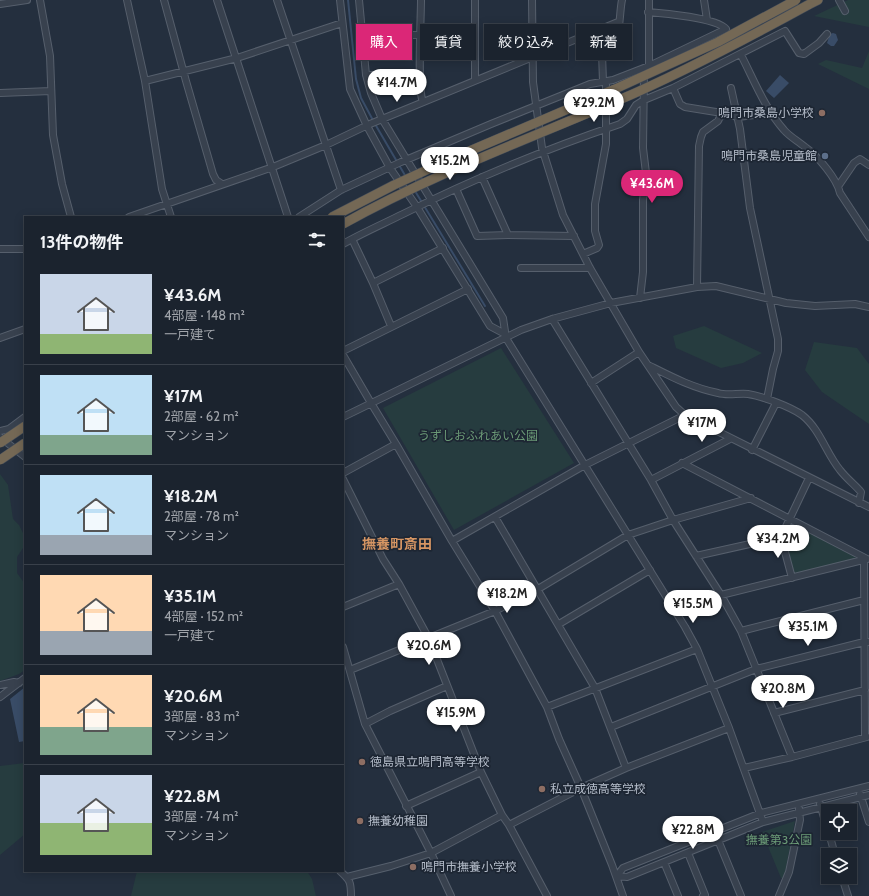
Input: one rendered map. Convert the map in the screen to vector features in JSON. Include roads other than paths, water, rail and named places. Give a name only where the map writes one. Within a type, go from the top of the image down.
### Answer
[{"type":"highway","points":[[334,216],[394,185],[446,161],[615,89],[711,45],[796,0]]},
{"type":"highway","points":[[344,224],[449,172],[620,100],[713,56],[818,0]]},
{"type":"highway","points":[[0,443],[24,427]]},
{"type":"highway","points":[[0,460],[24,443]]},
{"type":"street","points":[[0,4],[27,0]]},
{"type":"street","points":[[40,0],[50,56],[54,141],[62,184],[71,216]]},
{"type":"street","points":[[127,0],[145,81],[162,189],[171,216]]},
{"type":"street","points":[[164,0],[213,174],[216,180],[222,184]]},
{"type":"street","points":[[218,0],[288,216]]},
{"type":"street","points":[[277,0],[341,190]]},
{"type":"street","points":[[340,0],[350,89],[368,125],[392,167],[424,203],[503,318],[505,336]]},
{"type":"street","points":[[359,0],[361,24]]},
{"type":"street","points":[[421,0],[421,24]]},
{"type":"street","points":[[475,0],[475,80]]},
{"type":"street","points":[[532,0],[532,24]]},
{"type":"street","points":[[583,254],[597,248],[599,245],[595,231],[595,204],[606,144],[602,53],[618,33],[618,22],[622,0]]},
{"type":"street","points":[[640,298],[643,272],[643,200],[646,172],[643,148],[648,0]]},
{"type":"street","points":[[704,0],[707,20]]},
{"type":"street","points":[[839,0],[845,11]]},
{"type":"street","points":[[301,216],[341,190],[404,161],[590,84],[613,80],[646,67],[726,29],[723,26],[707,20],[648,12]]},
{"type":"street","points":[[568,42],[618,22]]},
{"type":"street","points":[[145,81],[237,58],[342,23]]},
{"type":"street","points":[[344,243],[424,203],[482,177],[606,128],[620,124],[627,119],[636,105],[644,100],[673,88],[741,55],[785,31],[799,53],[804,54],[820,43],[827,34]]},
{"type":"street","points":[[741,55],[770,112],[783,130],[816,156],[838,185],[840,193],[869,237]]},
{"type":"street","points":[[364,60],[366,75],[380,120],[404,161],[443,248],[490,326],[505,336],[674,609],[696,649],[729,728],[763,822]]},
{"type":"street","points":[[420,60],[421,98],[423,102]]},
{"type":"street","points":[[132,216],[273,167],[522,60]]},
{"type":"street","points":[[531,60],[536,106],[544,152],[563,215],[590,268],[639,352],[650,366],[676,407],[685,416],[869,508]]},
{"type":"street","points":[[366,75],[420,74]]},
{"type":"street","points":[[673,88],[680,104],[685,107],[738,117],[770,112]]},
{"type":"street","points":[[731,88],[738,117],[750,208],[778,339],[778,351],[773,369],[768,399]]},
{"type":"street","points":[[0,93],[51,91]]},
{"type":"street","points":[[697,287],[699,146],[704,132],[718,121],[722,113]]},
{"type":"street","points":[[838,185],[854,163],[860,159],[869,165]]},
{"type":"street","points":[[482,177],[508,235]]},
{"type":"street","points":[[456,189],[476,236],[574,236]]},
{"type":"street","points":[[352,239],[391,326]]},
{"type":"street","points":[[373,283],[443,248]]},
{"type":"street","points":[[0,249],[24,249]]},
{"type":"street","points":[[520,268],[590,268]]},
{"type":"street","points":[[344,416],[505,336],[552,319],[611,303],[697,287],[716,286],[786,302],[815,306],[856,304],[869,307]]},
{"type":"street","points":[[344,350],[468,289]]},
{"type":"street","points":[[552,319],[629,443],[672,520],[721,595],[741,632],[792,757]]},
{"type":"street","points":[[0,338],[24,329]]},
{"type":"street","points":[[591,383],[639,352]]},
{"type":"street","points":[[344,357],[494,611],[547,707],[617,876],[623,896]]},
{"type":"street","points":[[650,366],[693,387],[720,394],[748,394],[768,399],[798,413],[812,426],[840,470],[861,492],[859,503]]},
{"type":"street","points":[[752,450],[776,403]]},
{"type":"street","points":[[452,541],[585,465],[685,416]]},
{"type":"street","points":[[0,431],[8,429],[24,418]]},
{"type":"street","points":[[0,437],[24,456]]},
{"type":"street","points":[[651,480],[730,439]]},
{"type":"street","points":[[344,472],[396,444]]},
{"type":"street","points":[[682,463],[866,559]]},
{"type":"street","points":[[792,578],[781,537],[809,478]]},
{"type":"street","points":[[344,481],[383,559],[399,584],[429,639],[481,772],[502,816],[509,825],[547,896]]},
{"type":"street","points":[[350,670],[429,639],[494,611],[538,589],[628,535],[672,520],[751,498]]},
{"type":"street","points":[[495,517],[559,624],[595,688],[626,768]]},
{"type":"street","points":[[696,556],[781,537]]},
{"type":"street","points":[[674,609],[721,595],[866,559]]},
{"type":"street","points":[[744,768],[867,737],[864,690],[866,642],[864,600],[866,559]]},
{"type":"street","points":[[559,624],[650,570]]},
{"type":"street","points":[[344,607],[399,584]]},
{"type":"street","points":[[741,632],[864,600]]},
{"type":"street","points":[[610,727],[756,669],[866,642]]},
{"type":"street","points":[[547,707],[696,649]]},
{"type":"street","points":[[344,650],[365,724],[431,853],[451,896]]},
{"type":"street","points":[[0,697],[24,679]]},
{"type":"street","points":[[0,686],[14,682],[19,683]]},
{"type":"street","points":[[365,724],[390,711],[447,686]]},
{"type":"street","points":[[774,713],[864,690]]},
{"type":"street","points":[[509,825],[581,788],[626,768],[729,728]]},
{"type":"street","points":[[406,806],[481,772]]},
{"type":"street","points":[[617,876],[623,868],[760,813],[869,786]]},
{"type":"street","points":[[859,788],[869,822]]},
{"type":"street","points":[[833,804],[869,795]]},
{"type":"street","points":[[617,876],[627,877],[763,822],[821,807],[819,798]]},
{"type":"street","points":[[779,896],[789,872],[800,812],[798,804]]},
{"type":"street","points":[[347,877],[391,866],[431,853],[502,816]]},
{"type":"street","points":[[718,840],[742,896]]},
{"type":"street","points":[[688,853],[705,895],[703,896]]},
{"type":"street","points":[[664,862],[678,896]]},
{"type":"street","points":[[341,872],[347,877],[350,883],[351,896]]},
{"type":"street","points":[[844,884],[848,896]]},
{"type":"water","points":[[830,34],[836,34],[838,40],[834,46],[831,46],[827,43]]},
{"type":"water","points":[[780,75],[789,83],[774,98],[766,91]]},
{"type":"water","points":[[24,688],[24,741],[19,742],[10,699]]},
{"type":"waterway","points":[[348,0],[356,79],[361,98],[406,177]]},
{"type":"waterway","points":[[415,191],[485,306]]},
{"type":"place","name":"鳴門市桑島小学校","points":[[822,113]]},
{"type":"place","name":"鳴門市桑島児童館","points":[[825,156]]},
{"type":"place","name":"徳島県立鳴門高等学校","points":[[362,762]]},
{"type":"place","name":"私立成徳高等学校","points":[[542,789]]},
{"type":"place","name":"撫養幼稚園","points":[[360,821]]},
{"type":"place","name":"鳴門市撫養小学校","points":[[413,867]]},
{"type":"district","name":"撫養町斎田","points":[[397,544]]},
{"type":"park label","name":"うずしおふれあい公園","points":[[478,436]]},
{"type":"park label","name":"撫養第3公園","points":[[779,840]]}]
